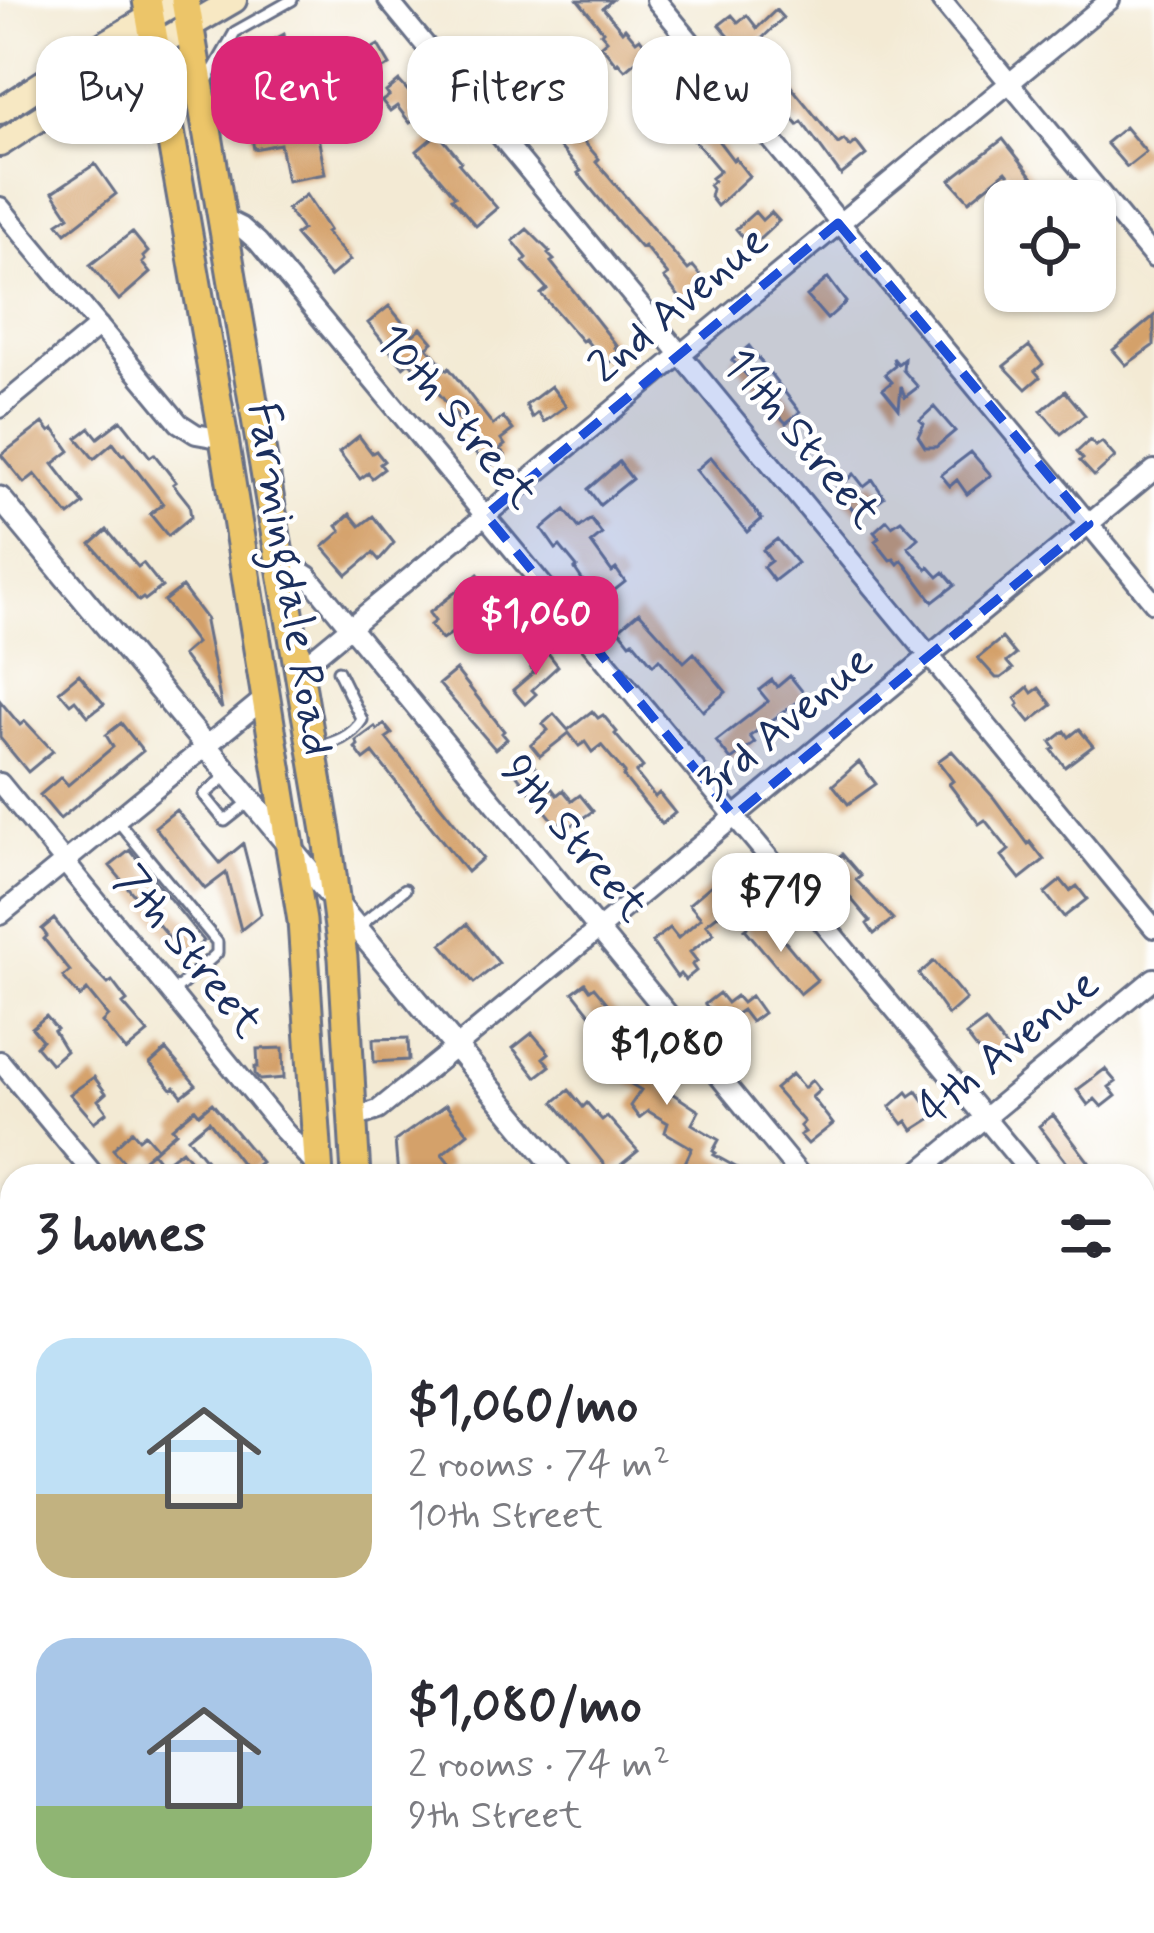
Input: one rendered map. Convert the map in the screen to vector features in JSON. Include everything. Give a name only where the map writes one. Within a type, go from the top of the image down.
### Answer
[{"type":"main road","points":[[0,111],[148,8],[234,0]]},
{"type":"main road","points":[[163,36],[185,8]]},
{"type":"main road","name":"Farmingdale Road","points":[[185,8],[335,902],[343,958],[355,1164]]},
{"type":"main road","points":[[0,144],[36,121]]},
{"type":"main road","name":"Farmingdale Road","points":[[172,144],[290,848],[306,964],[314,1164]]},
{"type":"street","name":"11th Street","points":[[388,0],[1154,928]]},
{"type":"street","points":[[656,0],[1154,603]]},
{"type":"street","points":[[940,0],[1154,258]]},
{"type":"street","name":"2nd Avenue","points":[[298,670],[1110,0]]},
{"type":"street","points":[[0,207],[184,428],[224,439]]},
{"type":"street","name":"10th Street","points":[[223,218],[258,242],[1023,1164]]},
{"type":"street","points":[[0,408],[99,326]]},
{"type":"street","name":"3rd Avenue","points":[[352,1118],[378,1110],[456,1047],[1154,470]]},
{"type":"street","points":[[0,498],[553,1164]]},
{"type":"street","name":"9th Street","points":[[281,559],[308,576],[792,1164]]},
{"type":"street","points":[[0,915],[266,698]]},
{"type":"street","name":"7th Street","points":[[0,783],[308,1164]]},
{"type":"street","name":"4th Avenue","points":[[929,1164],[1154,978]]},
{"type":"street","points":[[0,1061],[85,1164]]},
{"type":"lane","points":[[201,91],[235,32],[292,0]]},
{"type":"lane","points":[[312,749],[339,741],[362,720],[338,671]]},
{"type":"lane","points":[[229,775],[204,795],[225,821],[251,801]]},
{"type":"lane","points":[[116,819],[217,942],[213,957],[172,993]]},
{"type":"lane","points":[[357,928],[405,889]]},
{"type":"highlighted area","points":[[838,223],[1089,524],[734,816],[486,515]]},
{"type":"building","points":[[578,0],[612,0],[603,8],[632,36],[632,64],[625,70],[608,54],[608,36]]},
{"type":"building","points":[[776,10],[783,18],[764,36],[729,36],[719,25],[732,15],[738,22],[747,15],[757,28]]},
{"type":"building","points":[[399,81],[407,90],[407,119],[397,106],[390,111],[383,102],[389,96],[386,92]]},
{"type":"building","points":[[791,86],[838,144],[844,140],[850,147],[856,142],[866,155],[841,175],[802,122],[798,125],[791,117]]},
{"type":"building","points":[[1125,127],[1146,152],[1127,167],[1106,143]]},
{"type":"building","points":[[1003,139],[1036,180],[1013,180],[1006,171],[995,180],[984,180],[984,189],[969,201],[950,180]]},
{"type":"building","points":[[280,144],[319,144],[325,174],[287,181]]},
{"type":"building","points":[[425,144],[447,144],[497,208],[476,226],[417,151]]},
{"type":"building","points":[[557,144],[586,144],[688,270],[693,266],[702,277],[697,281],[703,289],[685,304],[664,278],[668,275],[578,173],[581,171]]},
{"type":"building","points":[[697,144],[721,144],[749,176],[717,206],[709,185],[720,171]]},
{"type":"building","points":[[95,164],[116,194],[66,233],[58,223],[69,216],[53,192]]},
{"type":"building","points":[[306,195],[326,232],[350,260],[330,277],[295,235],[302,230],[287,209]]},
{"type":"building","points":[[755,212],[762,220],[771,212],[779,221],[751,247],[736,229]]},
{"type":"building","points":[[527,229],[550,252],[551,262],[617,346],[620,354],[607,365],[541,294],[547,289],[523,262],[527,258],[513,241]]},
{"type":"building","points":[[132,232],[148,252],[142,263],[150,273],[119,300],[90,265]]},
{"type":"building","points":[[828,278],[846,302],[827,319],[807,296]]},
{"type":"building","points":[[389,306],[413,335],[421,328],[433,342],[427,347],[493,425],[503,417],[513,430],[501,439],[505,455],[488,468],[475,452],[480,447],[441,396],[409,362],[403,367],[368,323]]},
{"type":"building","points":[[1154,316],[1154,345],[1126,365],[1113,350]]},
{"type":"building","points":[[749,346],[800,412],[786,423],[732,360]]},
{"type":"building","points":[[1029,346],[1043,364],[1035,371],[1040,377],[1026,389],[1004,366]]},
{"type":"building","points":[[893,358],[898,364],[904,359],[903,370],[918,387],[905,397],[901,386],[899,409],[883,389],[892,382],[885,374],[895,366]]},
{"type":"building","points":[[551,386],[566,406],[544,422],[538,413],[532,418],[526,405]]},
{"type":"building","points":[[1065,391],[1085,415],[1061,434],[1041,411]]},
{"type":"building","points":[[934,407],[955,431],[936,447],[925,447],[918,436],[924,424],[920,420]]},
{"type":"building","points":[[121,420],[150,457],[154,454],[189,504],[191,517],[168,536],[150,514],[163,504],[124,454],[113,443],[94,459],[77,438],[90,428],[98,438]]},
{"type":"building","points":[[43,423],[50,432],[54,429],[70,451],[53,464],[84,504],[69,516],[35,474],[24,483],[1,455]]},
{"type":"building","points":[[359,436],[384,461],[380,464],[384,469],[372,478],[368,473],[360,479],[339,452]]},
{"type":"building","points":[[1090,440],[1096,446],[1102,442],[1115,457],[1094,476],[1077,452]]},
{"type":"building","points":[[971,452],[991,475],[967,494],[957,480],[950,486],[941,475]]},
{"type":"building","points":[[711,457],[762,519],[747,532],[696,470]]},
{"type":"building","points":[[619,462],[632,479],[600,505],[588,489]]},
{"type":"building","points":[[854,474],[864,487],[873,480],[884,497],[875,504],[871,499],[855,512],[837,488]]},
{"type":"building","points":[[565,510],[579,528],[591,519],[602,534],[591,543],[625,582],[602,600],[596,600],[577,567],[542,529]]},
{"type":"building","points":[[350,514],[360,526],[373,516],[394,543],[379,560],[373,553],[347,575],[323,547],[341,531],[337,526]]},
{"type":"building","points":[[887,520],[892,526],[901,520],[918,538],[908,547],[927,569],[938,577],[944,572],[955,585],[933,602],[902,560],[898,564],[890,560],[875,541],[879,538],[874,532]]},
{"type":"building","points":[[107,530],[162,587],[145,600],[139,601],[91,544]]},
{"type":"building","points":[[777,539],[797,563],[774,581],[763,567],[771,561],[763,550]]},
{"type":"building","points":[[478,574],[495,596],[470,619],[490,642],[479,652],[459,628],[442,640],[430,625],[435,621],[429,613]]},
{"type":"building","points":[[182,587],[207,620],[222,709],[182,655],[196,643],[164,601]]},
{"type":"building","points":[[639,612],[684,662],[694,653],[726,692],[703,711],[659,659],[653,665],[619,629]]},
{"type":"building","points":[[1002,638],[1016,655],[1007,662],[1013,669],[996,678],[978,658]]},
{"type":"building","points":[[548,653],[558,666],[532,690],[536,694],[525,704],[513,690]]},
{"type":"building","points":[[456,670],[504,731],[507,739],[495,749],[439,684]]},
{"type":"building","points":[[79,674],[104,704],[88,716],[75,700],[70,704],[59,691]]},
{"type":"building","points":[[790,676],[806,696],[750,736],[755,743],[731,760],[716,741],[768,701],[759,690],[772,680],[777,687]]},
{"type":"building","points":[[1028,687],[1032,693],[1039,688],[1052,705],[1030,722],[1015,698]]},
{"type":"building","points":[[0,701],[20,725],[25,721],[53,751],[28,772],[0,738]]},
{"type":"building","points":[[592,711],[598,718],[603,715],[617,732],[643,767],[636,773],[675,813],[662,824],[601,745],[592,752],[585,742],[579,746],[569,733],[540,756],[531,745],[548,730],[543,724],[554,714],[568,730]]},
{"type":"building","points":[[121,723],[143,751],[60,819],[40,795],[61,777],[68,785],[113,747],[106,735]]},
{"type":"building","points":[[384,724],[392,734],[386,738],[483,858],[467,872],[373,753],[364,760],[355,748],[356,741]]},
{"type":"building","points":[[1079,729],[1093,746],[1065,767],[1051,742],[1065,731],[1069,737]]},
{"type":"building","points":[[952,751],[1044,860],[1020,879],[1002,856],[1009,850],[985,820],[979,824],[949,784],[953,781],[938,761]]},
{"type":"building","points":[[530,761],[557,795],[563,790],[572,801],[580,795],[593,811],[565,830],[557,825],[515,773]]},
{"type":"building","points":[[859,762],[876,784],[848,804],[833,785]]},
{"type":"building","points":[[176,810],[220,863],[243,844],[261,914],[241,930],[226,873],[205,889],[155,827]]},
{"type":"building","points":[[130,850],[204,941],[185,957],[110,866]]},
{"type":"building","points":[[842,854],[861,876],[856,880],[893,919],[874,934],[867,924],[870,921],[825,868]]},
{"type":"building","points":[[739,862],[757,885],[706,924],[714,933],[690,952],[697,961],[692,965],[696,971],[685,980],[680,974],[677,977],[652,942],[670,928],[678,938],[701,918],[689,904]]},
{"type":"building","points":[[1061,880],[1070,891],[1077,886],[1087,899],[1064,917],[1045,893]]},
{"type":"building","points":[[760,917],[817,980],[800,994],[745,929]]},
{"type":"building","points":[[54,919],[88,963],[108,984],[112,981],[127,1001],[123,1004],[148,1033],[126,1051],[102,1022],[108,1016],[87,990],[80,997],[63,977],[70,971],[44,939],[42,929]]},
{"type":"building","points":[[467,924],[499,963],[474,983],[442,944]]},
{"type":"building","points":[[934,961],[966,999],[948,1015],[919,974]]},
{"type":"building","points":[[585,983],[590,990],[594,987],[623,1022],[611,1032],[602,1021],[598,1024],[573,992]]},
{"type":"building","points":[[719,993],[727,1003],[736,996],[742,1003],[751,996],[763,1013],[751,1022],[742,1010],[721,1024],[705,1004]]},
{"type":"building","points":[[46,1016],[66,1051],[51,1064],[36,1046],[42,1040],[32,1028]]},
{"type":"building","points":[[985,1021],[1008,1050],[989,1065],[966,1035]]},
{"type":"building","points":[[619,1031],[644,1045],[638,1056],[665,1073],[658,1084],[699,1111],[692,1124],[719,1140],[714,1155],[730,1164],[684,1164],[692,1148],[665,1132],[668,1123],[648,1111],[639,1118],[630,1106],[641,1090],[608,1070],[613,1056],[606,1053]]},
{"type":"building","points":[[532,1033],[549,1053],[543,1058],[550,1066],[536,1077],[513,1048]]},
{"type":"building","points":[[408,1038],[409,1060],[374,1062],[373,1039]]},
{"type":"building","points":[[283,1048],[284,1078],[260,1080],[255,1074],[257,1049]]},
{"type":"building","points":[[166,1050],[196,1085],[182,1096],[150,1064]]},
{"type":"building","points":[[1105,1069],[1116,1082],[1109,1087],[1116,1096],[1102,1107],[1095,1099],[1088,1105],[1077,1090]]},
{"type":"building","points":[[792,1074],[804,1088],[812,1080],[820,1090],[812,1097],[833,1124],[808,1144],[800,1135],[805,1132],[800,1126],[804,1122],[775,1089]]},
{"type":"building","points":[[94,1077],[106,1093],[98,1100],[107,1112],[94,1122],[70,1094]]},
{"type":"building","points":[[569,1090],[602,1120],[607,1116],[638,1151],[622,1164],[604,1164],[554,1102]]},
{"type":"building","points":[[917,1091],[935,1116],[913,1130],[890,1107],[907,1092],[910,1096]]},
{"type":"building","points":[[212,1103],[261,1162],[242,1164],[209,1121],[188,1138],[209,1164],[193,1164],[182,1150],[163,1164],[152,1152],[138,1164],[126,1164],[113,1149],[132,1131],[139,1139],[145,1134],[157,1148],[153,1152],[176,1132],[172,1128],[195,1109],[199,1114]]},
{"type":"building","points":[[446,1105],[468,1133],[442,1154],[450,1164],[397,1164],[395,1141]]},
{"type":"building","points":[[1053,1115],[1089,1162],[1068,1164],[1039,1126]]}]
